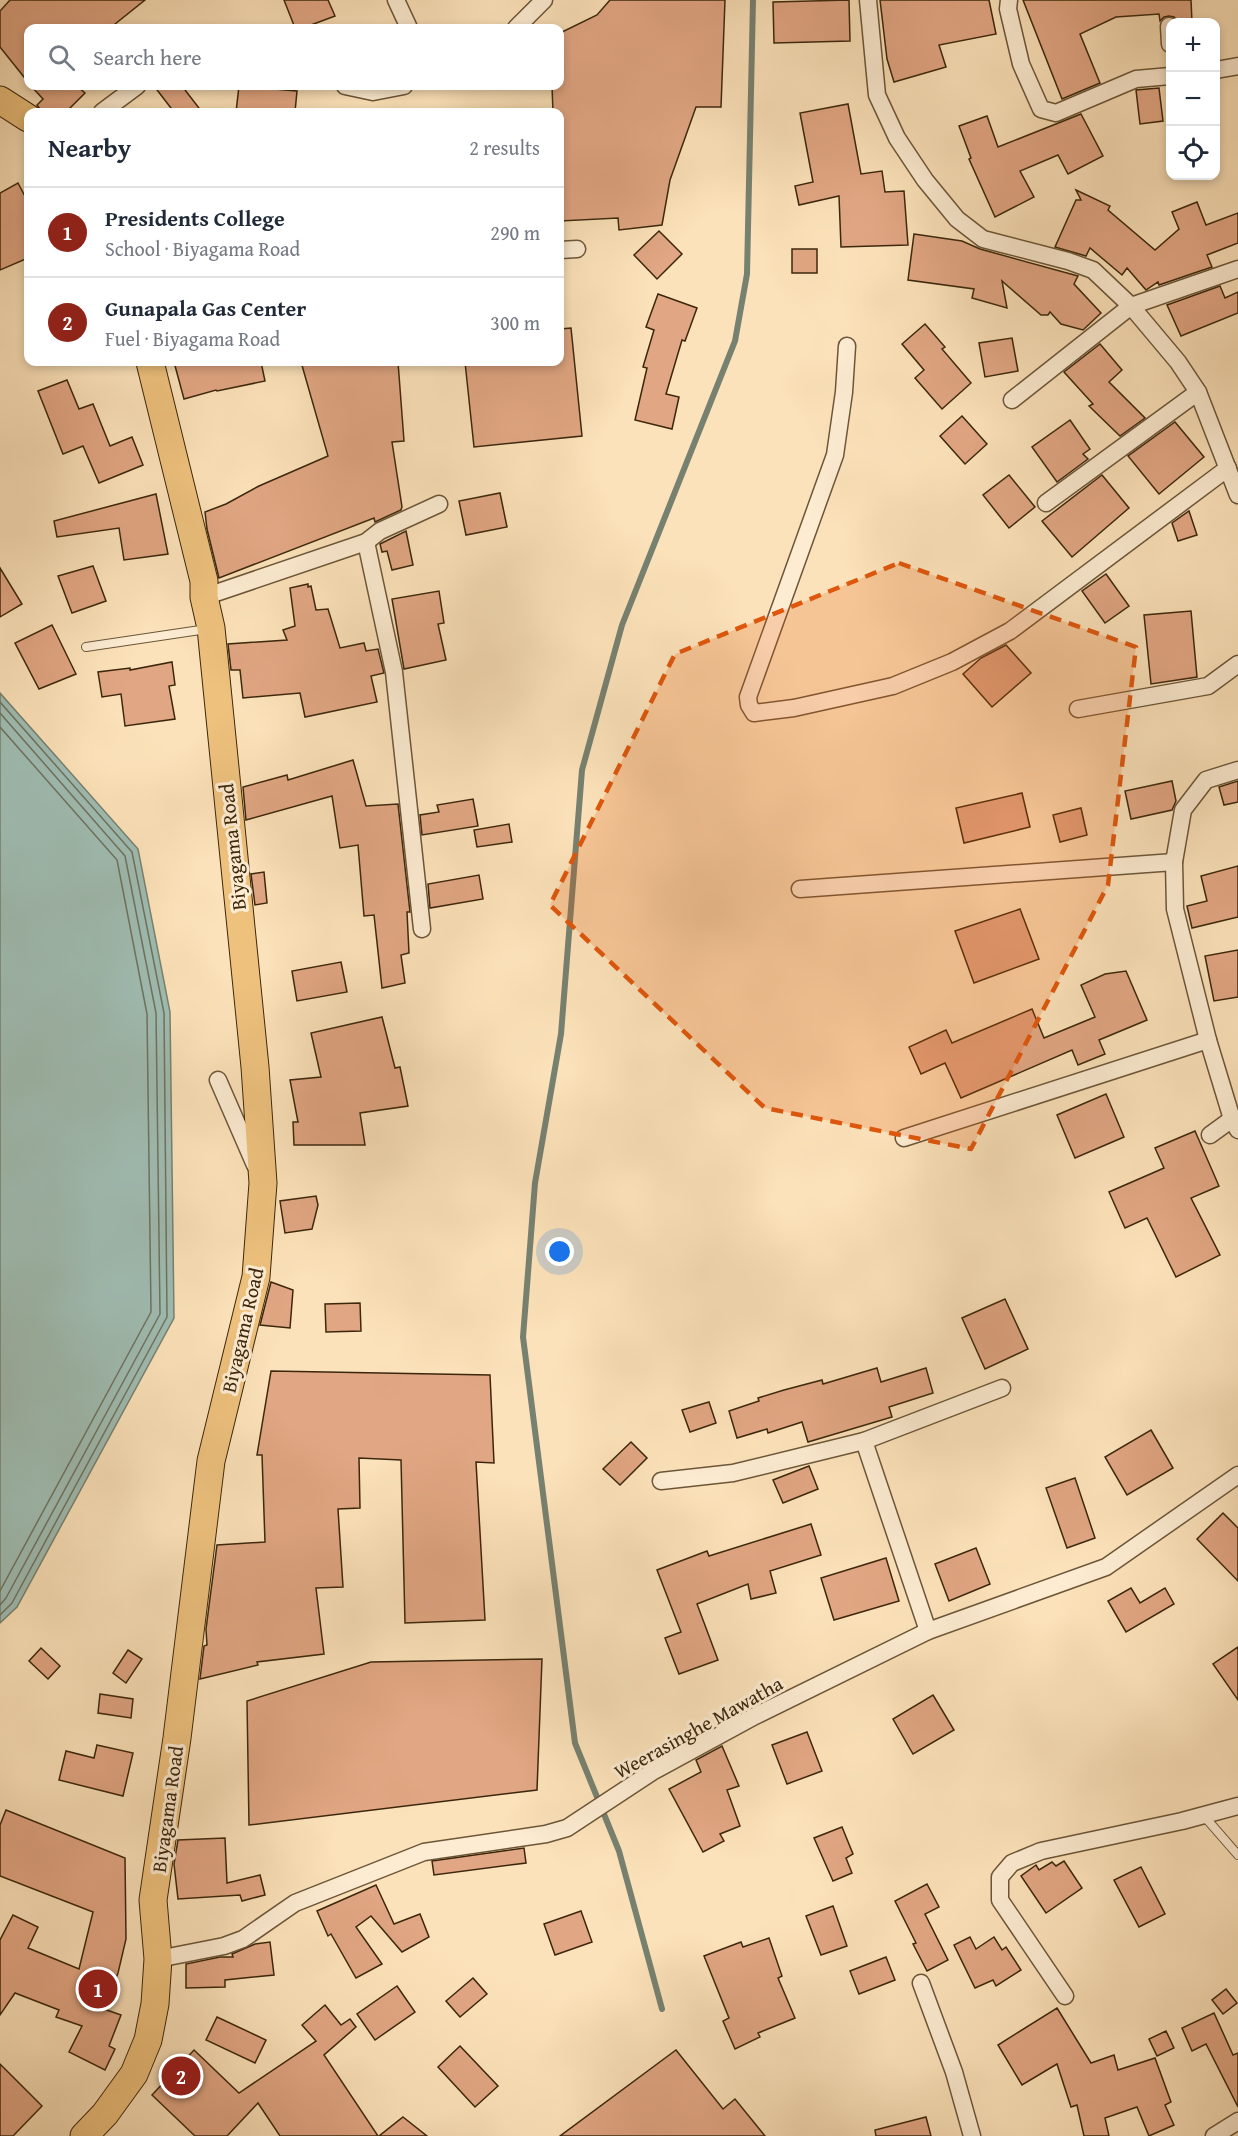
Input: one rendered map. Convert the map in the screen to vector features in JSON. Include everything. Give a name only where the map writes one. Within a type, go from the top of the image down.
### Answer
[{"type":"main road","points":[[0,100],[24,115]]},
{"type":"main road","name":"Biyagama Road","points":[[84,2136],[105,2114],[134,2073],[148,2040],[155,2004],[158,1959],[153,1900],[177,1738],[211,1461],[256,1277],[263,1183],[255,1067],[211,628],[204,597],[204,581],[151,366]]},
{"type":"street","points":[[396,0],[407,24]]},
{"type":"street","points":[[520,24],[544,0]]},
{"type":"street","points":[[868,0],[877,94],[903,148],[925,180],[957,219],[983,239],[1068,261],[1093,270],[1131,306],[1178,362],[1198,392],[1238,495]]},
{"type":"street","points":[[1009,0],[1008,9],[1021,64],[1041,109],[1056,113],[1136,79],[1166,76]]},
{"type":"street","points":[[1220,69],[1238,66]]},
{"type":"street","points":[[107,108],[132,90]]},
{"type":"street","points":[[364,90],[373,92],[383,90]]},
{"type":"street","points":[[564,250],[577,249]]},
{"type":"street","points":[[1012,400],[1131,306],[1238,269]]},
{"type":"street","points":[[847,346],[844,392],[835,455],[748,697],[749,705],[754,713],[794,708],[893,686],[952,662],[1010,631],[1228,468]]},
{"type":"street","points":[[1046,503],[1198,392]]},
{"type":"street","points":[[204,597],[366,542],[380,531],[439,504]]},
{"type":"street","points":[[366,542],[394,672],[422,929]]},
{"type":"street","points":[[1078,709],[1208,686],[1238,664]]},
{"type":"street","points":[[1210,1135],[1235,1125],[1208,1040],[1175,909],[1174,862],[1183,810],[1206,780],[1238,770]]},
{"type":"street","points":[[800,889],[1174,862]]},
{"type":"street","points":[[904,1138],[1208,1040]]},
{"type":"street","points":[[218,1080],[263,1183]]},
{"type":"street","points":[[661,1481],[733,1473],[864,1441],[1002,1388]]},
{"type":"street","points":[[864,1441],[928,1631]]},
{"type":"street","name":"Weerasinghe Mawatha","points":[[158,1959],[243,1940],[295,1903],[424,1852],[546,1834],[567,1828],[652,1772],[755,1716],[928,1631],[1106,1567],[1238,1474]]},
{"type":"street","points":[[1065,1996],[1000,1900],[1000,1877],[1012,1863],[1041,1851],[1204,1816],[1238,1806]]},
{"type":"street","points":[[921,1983],[954,2072],[972,2136]]},
{"type":"street","points":[[1214,2136],[1238,2121]]},
{"type":"lane","points":[[86,647],[211,628]]},
{"type":"lane","points":[[1204,1816],[1238,1855]]},
{"type":"highlighted area","points":[[899,563],[1136,647],[1108,885],[971,1149],[765,1108],[550,905],[675,654]]},
{"type":"water","points":[[0,693],[138,849],[170,1012],[174,1318],[17,1607],[0,1623]]},
{"type":"building","points":[[10,0],[145,0],[115,24],[24,24],[24,77],[0,47],[0,11]]},
{"type":"building","points":[[284,0],[328,0],[335,16],[314,24],[293,24]]},
{"type":"building","points":[[610,0],[725,0],[721,107],[696,107],[670,180],[662,225],[619,230],[618,218],[564,221],[564,108],[553,108],[552,90],[564,90],[564,31],[597,15]]},
{"type":"building","points":[[849,0],[850,41],[774,43],[773,2]]},
{"type":"building","points":[[880,0],[989,0],[996,34],[939,45],[946,67],[894,82],[887,59]]},
{"type":"building","points":[[1023,0],[1191,0],[1192,18],[1169,16],[1160,21],[1159,14],[1116,17],[1080,34],[1100,83],[1062,99]]},
{"type":"building","points":[[1159,88],[1163,121],[1140,124],[1136,90]]},
{"type":"building","points":[[35,90],[82,90],[85,93],[70,108],[39,108],[37,105],[43,99]]},
{"type":"building","points":[[157,90],[185,90],[199,108],[171,108]]},
{"type":"building","points":[[239,90],[297,91],[295,108],[236,108]]},
{"type":"building","points":[[848,104],[861,174],[882,171],[885,192],[904,191],[908,245],[841,247],[839,196],[799,205],[795,186],[813,182],[800,113]]},
{"type":"building","points":[[1081,114],[1103,156],[1068,174],[1058,155],[1020,171],[1034,197],[995,217],[969,159],[971,158],[959,126],[987,116],[998,147]]},
{"type":"building","points":[[18,183],[24,194],[24,260],[0,270],[0,193]]},
{"type":"building","points":[[1076,190],[1110,206],[1108,210],[1155,250],[1179,229],[1172,212],[1197,202],[1206,225],[1238,213],[1238,243],[1207,255],[1212,267],[1159,285],[1158,282],[1146,290],[1127,268],[1122,275],[1090,248],[1086,256],[1055,247],[1076,200],[1081,200]]},
{"type":"building","points":[[659,231],[682,254],[657,279],[634,255]]},
{"type":"building","points":[[914,234],[962,241],[980,249],[1078,276],[1074,284],[1101,313],[1083,330],[1061,324],[1050,312],[1048,315],[1041,315],[1002,281],[1007,308],[972,298],[974,289],[908,280]]},
{"type":"building","points":[[792,249],[817,249],[817,273],[792,273]]},
{"type":"building","points":[[1220,286],[1225,298],[1238,292],[1238,313],[1181,336],[1167,305]]},
{"type":"building","points":[[658,294],[697,308],[685,341],[682,340],[666,394],[679,397],[672,429],[635,420],[647,368],[643,367],[654,330],[646,327]]},
{"type":"building","points":[[925,324],[945,347],[942,349],[971,383],[942,409],[915,378],[924,370],[902,344]]},
{"type":"building","points":[[571,328],[582,436],[474,447],[465,366],[564,366],[564,329]]},
{"type":"building","points":[[1012,338],[1018,371],[985,377],[979,343]]},
{"type":"building","points":[[1100,344],[1122,370],[1109,382],[1145,418],[1120,436],[1089,406],[1093,404],[1064,372]]},
{"type":"building","points":[[175,366],[262,366],[265,381],[216,390],[184,399]]},
{"type":"building","points":[[302,366],[398,366],[404,441],[392,442],[401,510],[375,522],[374,518],[219,578],[205,512],[328,456]]},
{"type":"building","points":[[67,380],[79,409],[93,404],[110,446],[132,437],[143,465],[99,483],[83,446],[63,454],[38,391]]},
{"type":"building","points":[[962,416],[987,444],[965,464],[940,436]]},
{"type":"building","points":[[1070,420],[1090,449],[1083,454],[1088,459],[1057,482],[1032,447]]},
{"type":"building","points":[[1175,422],[1204,457],[1159,494],[1128,456]]},
{"type":"building","points":[[1009,475],[1035,507],[1009,528],[983,495]]},
{"type":"building","points":[[1102,475],[1129,508],[1072,557],[1042,521]]},
{"type":"building","points":[[500,493],[507,527],[466,535],[459,501]]},
{"type":"building","points":[[156,494],[168,554],[124,560],[119,528],[57,537],[54,521]]},
{"type":"building","points":[[1189,511],[1197,535],[1178,541],[1172,523]]},
{"type":"building","points":[[406,531],[413,565],[392,570],[387,551],[382,552],[380,544]]},
{"type":"building","points":[[93,566],[106,601],[72,613],[58,576]]},
{"type":"building","points":[[0,568],[22,604],[0,617]]},
{"type":"building","points":[[1106,574],[1129,606],[1105,623],[1082,591]]},
{"type":"building","points":[[308,584],[308,587],[311,586],[316,610],[328,609],[340,648],[364,643],[366,651],[378,649],[384,673],[371,676],[377,702],[305,717],[300,693],[243,698],[240,670],[231,670],[228,644],[287,640],[283,630],[295,626],[290,588]]},
{"type":"building","points":[[439,591],[444,623],[438,624],[446,660],[404,669],[392,599]]},
{"type":"building","points":[[1191,611],[1197,677],[1151,684],[1144,615]]},
{"type":"building","points":[[52,625],[76,674],[39,689],[15,643]]},
{"type":"building","points":[[1006,645],[1031,673],[992,707],[963,674],[981,658]]},
{"type":"building","points":[[172,662],[175,685],[169,686],[175,719],[125,726],[121,694],[102,697],[98,672],[130,668],[130,670]]},
{"type":"building","points":[[353,760],[366,806],[398,804],[410,912],[407,912],[409,953],[401,955],[405,983],[382,988],[374,915],[364,916],[358,845],[340,848],[332,796],[246,820],[243,787],[287,775],[288,780]]},
{"type":"building","points":[[1172,781],[1176,801],[1172,810],[1131,819],[1125,791]]},
{"type":"building","points":[[1238,781],[1238,802],[1224,805],[1219,787]]},
{"type":"building","points":[[1022,793],[1030,827],[964,843],[956,808]]},
{"type":"building","points":[[473,799],[478,826],[422,835],[420,815],[439,812],[437,805]]},
{"type":"building","points":[[1081,808],[1087,835],[1060,842],[1053,815]]},
{"type":"building","points":[[509,824],[512,842],[477,847],[474,830]]},
{"type":"building","points":[[1238,866],[1238,917],[1192,928],[1187,906],[1207,901],[1201,876]]},
{"type":"building","points":[[264,872],[267,903],[255,905],[251,874]]},
{"type":"building","points":[[479,875],[483,899],[430,908],[428,884]]},
{"type":"building","points":[[1020,909],[1039,959],[974,983],[955,931]]},
{"type":"building","points":[[1238,950],[1238,997],[1214,1001],[1205,956]]},
{"type":"building","points":[[341,962],[347,992],[297,1001],[292,971]]},
{"type":"building","points":[[1126,971],[1147,1020],[1099,1040],[1105,1054],[1078,1065],[1072,1050],[961,1098],[945,1063],[921,1074],[909,1047],[946,1030],[952,1043],[1032,1009],[1044,1038],[1095,1017],[1081,985],[1105,974]]},
{"type":"building","points":[[382,1017],[395,1068],[400,1067],[408,1106],[360,1113],[365,1145],[294,1145],[293,1122],[298,1122],[290,1080],[321,1077],[311,1033]]},
{"type":"building","points":[[1106,1094],[1124,1137],[1075,1158],[1057,1115]]},
{"type":"building","points":[[1195,1131],[1219,1186],[1191,1198],[1220,1255],[1176,1277],[1147,1218],[1125,1228],[1109,1192],[1164,1168],[1155,1148]]},
{"type":"building","points":[[316,1196],[318,1205],[312,1229],[285,1233],[280,1201]]},
{"type":"building","points":[[271,1282],[293,1290],[290,1328],[260,1325]]},
{"type":"building","points":[[1005,1299],[1028,1349],[985,1369],[962,1318]]},
{"type":"building","points":[[360,1303],[361,1331],[326,1332],[325,1304]]},
{"type":"building","points":[[877,1368],[881,1382],[926,1368],[933,1393],[889,1407],[892,1417],[808,1442],[802,1422],[768,1433],[767,1429],[737,1438],[729,1411],[759,1401],[758,1398],[784,1390],[822,1380],[823,1384]]},
{"type":"building","points":[[271,1371],[490,1375],[494,1463],[476,1462],[485,1620],[405,1623],[401,1460],[359,1458],[360,1508],[338,1509],[343,1587],[316,1588],[324,1654],[257,1662],[258,1665],[200,1679],[204,1646],[207,1645],[206,1629],[217,1545],[265,1542],[262,1455],[257,1455]]},
{"type":"building","points":[[709,1402],[716,1423],[690,1432],[682,1410]]},
{"type":"building","points":[[1151,1430],[1173,1468],[1127,1495],[1105,1457]]},
{"type":"building","points":[[631,1442],[647,1458],[620,1485],[603,1469]]},
{"type":"building","points":[[809,1466],[818,1489],[783,1503],[773,1480]]},
{"type":"building","points":[[1075,1478],[1095,1538],[1067,1548],[1046,1488]]},
{"type":"building","points":[[1223,1513],[1238,1528],[1238,1581],[1197,1539]]},
{"type":"building","points":[[811,1524],[821,1555],[770,1571],[776,1593],[751,1599],[748,1584],[697,1604],[718,1660],[679,1674],[665,1638],[681,1632],[657,1570],[707,1551],[709,1556]]},
{"type":"building","points":[[976,1548],[990,1584],[949,1601],[935,1564]]},
{"type":"building","points":[[886,1558],[899,1601],[834,1620],[821,1578]]},
{"type":"building","points":[[1131,1588],[1140,1603],[1165,1588],[1174,1604],[1126,1632],[1108,1601]]},
{"type":"building","points":[[1238,1647],[1238,1700],[1213,1664]]},
{"type":"building","points":[[41,1648],[60,1666],[48,1679],[29,1661]]},
{"type":"building","points":[[128,1650],[142,1659],[126,1683],[113,1673]]},
{"type":"building","points":[[542,1659],[537,1790],[249,1825],[247,1701],[371,1662]]},
{"type":"building","points":[[100,1694],[133,1699],[131,1718],[98,1713]]},
{"type":"building","points":[[933,1695],[954,1730],[913,1754],[893,1719]]},
{"type":"building","points":[[807,1732],[822,1771],[787,1784],[772,1745]]},
{"type":"building","points":[[97,1745],[133,1753],[123,1796],[59,1780],[66,1751],[94,1758]]},
{"type":"building","points":[[722,1746],[739,1786],[727,1790],[740,1826],[720,1834],[724,1841],[703,1852],[669,1789],[701,1772],[696,1760]]},
{"type":"building","points":[[6,1810],[125,1858],[126,1939],[118,1973],[104,2009],[121,2015],[109,2046],[115,2049],[105,2070],[69,2052],[82,2026],[56,2017],[59,2010],[15,1993],[0,2015],[0,1940],[13,1915],[38,1927],[28,1948],[79,1969],[93,1912],[0,1876],[0,1825]]},
{"type":"building","points":[[842,1827],[853,1854],[846,1858],[852,1873],[833,1881],[814,1838]]},
{"type":"building","points":[[225,1838],[227,1883],[260,1875],[265,1895],[242,1901],[240,1895],[178,1899],[174,1864],[178,1840]]},
{"type":"building","points":[[524,1848],[526,1863],[434,1875],[432,1861]]},
{"type":"building","points":[[1064,1861],[1082,1888],[1046,1913],[1021,1876],[1036,1865],[1039,1870],[1052,1862],[1056,1866]]},
{"type":"building","points":[[1141,1867],[1165,1914],[1139,1927],[1114,1880]]},
{"type":"building","points":[[927,1884],[939,1907],[925,1914],[948,1960],[927,1971],[895,1901]]},
{"type":"building","points":[[376,1885],[394,1924],[420,1914],[429,1937],[402,1952],[371,1916],[356,1927],[382,1964],[356,1978],[331,1934],[328,1936],[317,1911]]},
{"type":"building","points":[[833,1906],[847,1946],[821,1955],[806,1916]]},
{"type":"building","points":[[581,1911],[592,1942],[555,1955],[544,1924]]},
{"type":"building","points":[[970,1937],[976,1949],[994,1937],[1002,1950],[1006,1947],[1021,1970],[996,1986],[993,1980],[975,1988],[954,1945]]},
{"type":"building","points":[[769,1938],[782,1976],[778,1978],[795,2018],[758,2033],[760,2037],[735,2049],[723,2021],[729,2018],[704,1956],[741,1942],[743,1947]]},
{"type":"building","points":[[270,1942],[274,1975],[225,1980],[225,1987],[186,1988],[186,1964],[220,1957],[233,1957],[232,1954],[255,1944]]},
{"type":"building","points":[[886,1957],[895,1980],[859,1994],[850,1971]]},
{"type":"building","points":[[473,1978],[487,1994],[460,2017],[446,2001]]},
{"type":"building","points":[[397,1986],[415,2012],[375,2040],[357,2014]]},
{"type":"building","points":[[1226,1989],[1237,2003],[1223,2014],[1212,2000]]},
{"type":"building","points":[[325,2005],[341,2025],[350,2019],[356,2027],[324,2055],[378,2136],[280,2136],[258,2103],[227,2136],[195,2136],[152,2095],[194,2050],[239,2093],[316,2041],[302,2025]]},
{"type":"building","points":[[1057,2008],[1091,2063],[1114,2055],[1118,2070],[1155,2058],[1171,2102],[1165,2105],[1174,2125],[1149,2136],[1137,2107],[1105,2118],[1109,2136],[1084,2136],[1077,2105],[1071,2107],[1057,2064],[1022,2085],[998,2045]]},
{"type":"building","points":[[1214,2013],[1233,2055],[1238,2053],[1238,2107],[1206,2044],[1192,2051],[1182,2028]]},
{"type":"building","points":[[217,2017],[266,2040],[255,2063],[206,2040]]},
{"type":"building","points":[[1166,2031],[1174,2048],[1157,2056],[1149,2039]]},
{"type":"building","points":[[460,2046],[498,2086],[475,2107],[438,2067]]},
{"type":"building","points":[[676,2050],[723,2109],[735,2099],[765,2136],[560,2136]]},
{"type":"building","points":[[0,2064],[42,2106],[13,2136],[0,2136]]},
{"type":"building","points":[[403,2117],[427,2136],[379,2136]]},
{"type":"building","points":[[926,2117],[931,2136],[876,2136],[875,2130]]},
{"type":"waterway","points":[[662,2009],[619,1851],[575,1743],[523,1337],[535,1183],[561,1034],[582,770],[622,625],[735,341],[747,274],[753,0]]},
{"type":"place","name":"Presidents College","points":[[98,1989]]},
{"type":"place","name":"Gunapala Gas Center","points":[[181,2076]]}]
